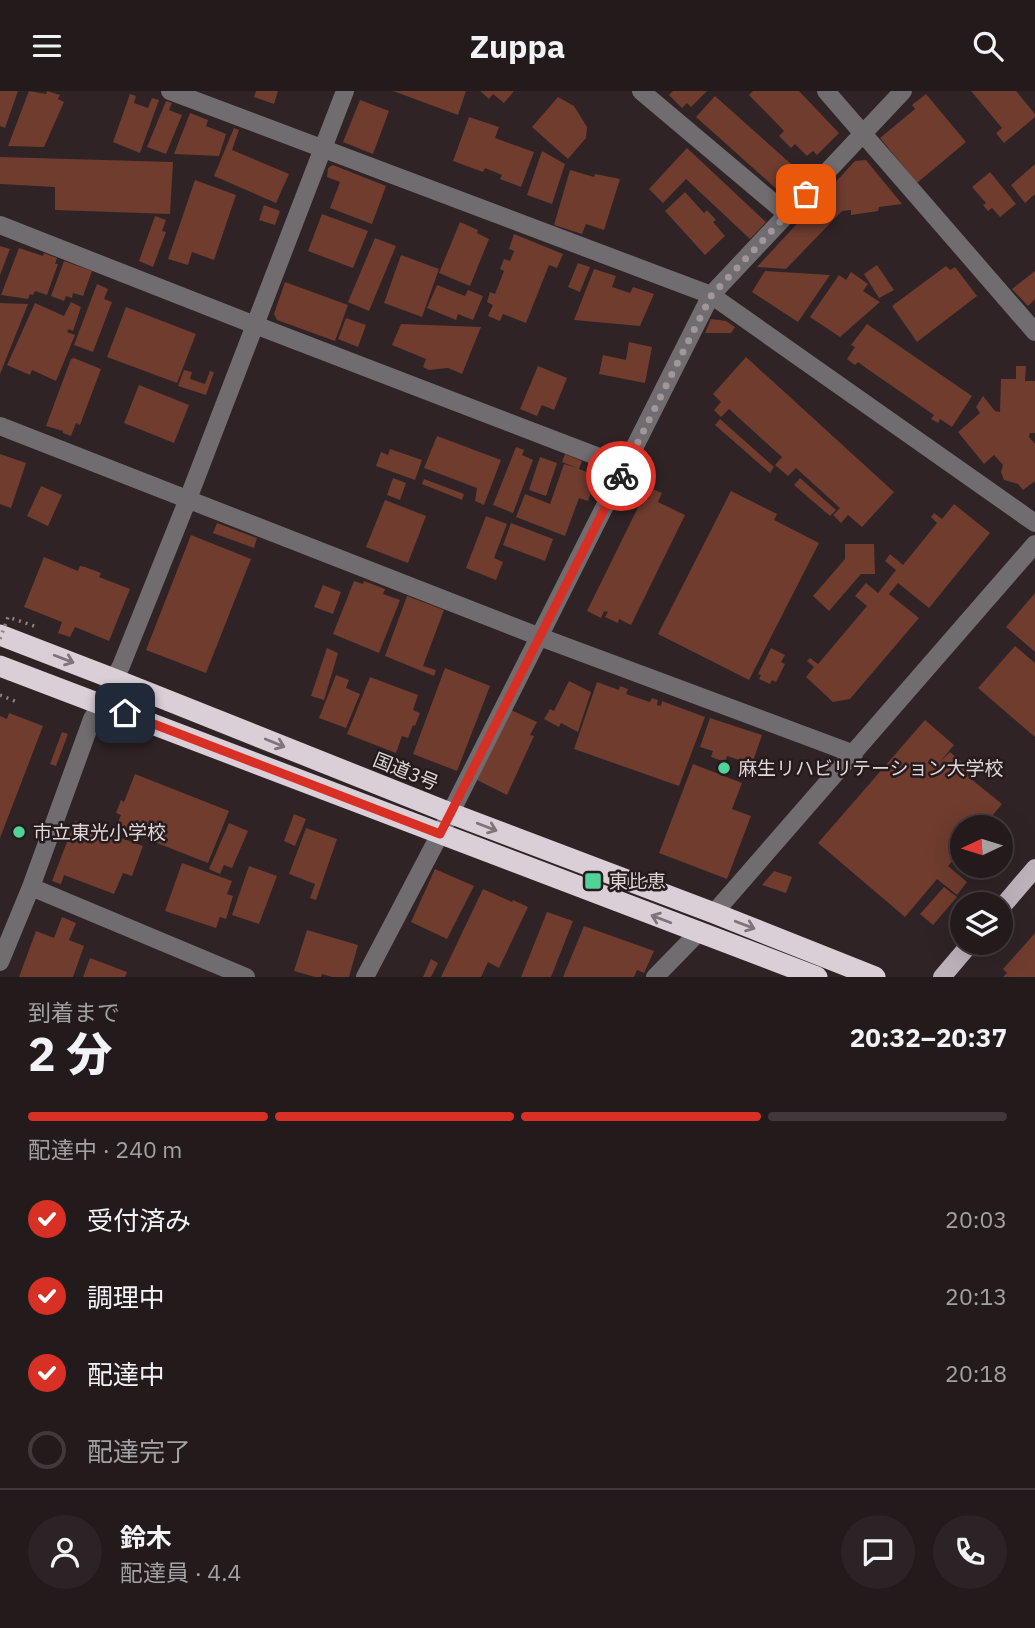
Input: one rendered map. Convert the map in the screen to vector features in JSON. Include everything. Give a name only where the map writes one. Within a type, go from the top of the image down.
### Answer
[{"type":"highway","name":"国道3号","points":[[0,637],[118,672],[450,813],[874,977]]},
{"type":"highway","points":[[0,666],[817,977]]},
{"type":"main road","points":[[1013,894],[1035,868]]},
{"type":"main road","points":[[942,977],[961,955]]},
{"type":"street","points":[[170,91],[711,296],[1035,523]]},
{"type":"street","points":[[0,963],[31,887],[92,719],[118,672],[188,499],[345,91]]},
{"type":"street","points":[[641,91],[786,214]]},
{"type":"street","points":[[826,91],[1035,332]]},
{"type":"street","points":[[365,977],[711,296],[903,91]]},
{"type":"street","points":[[0,225],[625,467]]},
{"type":"street","points":[[0,426],[540,637],[854,754]]},
{"type":"street","points":[[714,913],[1035,544]]},
{"type":"street","points":[[31,887],[246,977]]},
{"type":"street","points":[[655,977],[698,933]]},
{"type":"path","points":[[0,637],[8,617],[37,627]]},
{"type":"path","points":[[0,695],[17,702]]},
{"type":"building","points":[[0,91],[18,91],[5,128],[0,126]]},
{"type":"building","points":[[29,91],[46,94],[47,91],[60,95],[58,99],[64,102],[44,147],[8,146]]},
{"type":"building","points":[[256,91],[278,91],[274,104],[254,97]]},
{"type":"building","points":[[393,91],[466,91],[458,115]]},
{"type":"building","points":[[480,91],[514,91],[504,103],[493,94],[489,99]]},
{"type":"building","points":[[673,91],[707,91],[691,107],[687,103],[682,108],[669,95]]},
{"type":"building","points":[[753,91],[799,91],[839,133],[817,155],[813,151],[807,156],[795,144],[791,148],[779,136],[784,131],[749,95]]},
{"type":"building","points":[[971,91],[1016,91],[1035,117],[1004,143],[996,133],[1002,128]]},
{"type":"building","points":[[130,94],[136,96],[134,103],[148,108],[152,98],[159,100],[140,153],[113,142]]},
{"type":"building","points":[[926,94],[966,142],[917,183],[880,138],[915,109],[912,105]]},
{"type":"building","points":[[715,96],[800,172],[781,193],[696,117]]},
{"type":"building","points":[[558,97],[574,106],[587,127],[586,138],[568,159],[532,127]]},
{"type":"building","points":[[360,100],[389,111],[373,154],[343,142]]},
{"type":"building","points":[[166,101],[172,103],[169,110],[182,115],[166,154],[147,147]]},
{"type":"building","points":[[190,113],[208,120],[206,126],[226,134],[219,156],[174,154]]},
{"type":"building","points":[[469,117],[499,127],[495,138],[534,152],[521,187],[500,179],[502,175],[485,168],[483,172],[453,161]]},
{"type":"building","points":[[234,128],[239,130],[232,150],[289,174],[276,203],[214,176]]},
{"type":"building","points":[[687,148],[766,222],[750,239],[686,179],[663,203],[649,189]]},
{"type":"building","points":[[542,151],[565,164],[552,204],[527,195]]},
{"type":"building","points":[[0,157],[173,162],[170,214],[55,210],[55,187],[0,184]]},
{"type":"building","points":[[866,160],[902,204],[851,215],[851,210],[842,211],[786,269],[757,267],[855,161]]},
{"type":"building","points":[[1035,164],[1035,194],[1025,203],[1011,185]]},
{"type":"building","points":[[333,165],[386,186],[372,224],[330,208],[340,182],[327,177],[328,168]]},
{"type":"building","points":[[570,170],[594,177],[595,174],[620,179],[604,230],[586,224],[582,234],[554,225]]},
{"type":"building","points":[[990,172],[1016,204],[1000,217],[992,208],[988,211],[983,205],[986,203],[972,187]]},
{"type":"building","points":[[195,180],[236,195],[214,260],[192,252],[188,265],[168,259]]},
{"type":"building","points":[[685,192],[704,213],[707,210],[725,236],[705,255],[665,211]]},
{"type":"building","points":[[264,205],[280,211],[275,225],[259,220]]},
{"type":"building","points":[[322,214],[368,231],[353,268],[308,251]]},
{"type":"building","points":[[155,216],[166,220],[162,231],[166,232],[153,267],[139,261]]},
{"type":"building","points":[[460,222],[478,230],[477,233],[489,239],[470,286],[439,273]]},
{"type":"building","points":[[514,234],[563,254],[557,268],[549,265],[526,323],[503,314],[500,321],[488,316],[493,305],[487,302],[490,292],[495,294],[504,271],[500,269],[504,259],[510,261],[514,251],[509,249]]},
{"type":"building","points":[[375,238],[396,246],[369,311],[348,302]]},
{"type":"building","points":[[0,246],[10,249],[0,275]]},
{"type":"building","points":[[19,248],[57,258],[55,264],[58,264],[47,295],[35,291],[28,299],[1,295]]},
{"type":"building","points":[[401,255],[439,269],[422,317],[384,303]]},
{"type":"building","points":[[64,261],[92,271],[83,296],[73,293],[72,298],[66,296],[64,301],[51,296]]},
{"type":"building","points":[[578,263],[590,267],[580,292],[568,287]]},
{"type":"building","points":[[877,265],[894,290],[879,298],[864,274]]},
{"type":"building","points":[[946,266],[950,270],[955,267],[977,296],[917,342],[892,306]]},
{"type":"building","points":[[594,269],[616,276],[612,287],[630,293],[633,287],[654,294],[640,326],[574,320]]},
{"type":"building","points":[[765,271],[830,275],[798,322],[752,292]]},
{"type":"building","points":[[1035,271],[1035,299],[1028,306],[1012,289]]},
{"type":"building","points":[[851,272],[868,284],[863,291],[880,302],[840,337],[810,317],[839,275],[846,280]]},
{"type":"building","points":[[285,282],[348,305],[335,341],[277,320],[274,314]]},
{"type":"building","points":[[97,284],[108,289],[104,299],[112,302],[93,352],[74,345]]},
{"type":"building","points":[[437,285],[465,296],[468,290],[483,296],[473,320],[458,314],[456,320],[427,308]]},
{"type":"building","points":[[71,302],[81,307],[73,331],[69,329],[67,332],[75,335],[56,381],[32,370],[30,375],[7,365],[35,303],[64,316]]},
{"type":"building","points":[[0,303],[28,304],[0,374]]},
{"type":"building","points":[[126,307],[196,334],[177,383],[107,357]]},
{"type":"building","points":[[346,318],[366,325],[358,347],[338,339]]},
{"type":"building","points":[[711,319],[726,321],[735,327],[731,333],[705,333]]},
{"type":"building","points":[[401,324],[481,327],[462,374],[448,368],[429,370],[423,367],[426,359],[392,345]]},
{"type":"building","points":[[867,324],[972,396],[952,427],[940,419],[938,423],[931,419],[934,415],[858,362],[855,365],[847,359],[855,347],[851,345]]},
{"type":"building","points":[[629,342],[652,347],[645,383],[599,374],[603,355],[626,360]]},
{"type":"building","points":[[746,357],[894,492],[862,527],[848,515],[841,523],[833,515],[840,508],[796,468],[788,476],[775,465],[782,457],[729,409],[721,417],[714,410],[721,402],[713,394]]},
{"type":"building","points":[[71,359],[101,369],[80,425],[76,423],[71,436],[46,426]]},
{"type":"building","points":[[538,366],[567,378],[554,410],[542,405],[537,416],[520,409]]},
{"type":"building","points":[[1016,366],[1026,366],[1025,381],[1035,381],[1035,433],[1030,433],[1029,437],[1035,444],[1035,481],[1023,490],[1018,484],[1004,480],[1001,472],[1003,465],[994,455],[984,464],[958,432],[980,413],[976,407],[983,396],[995,411],[1000,412],[1001,379],[1016,379]]},
{"type":"building","points":[[184,370],[192,372],[190,379],[205,384],[210,371],[214,372],[206,395],[178,386]]},
{"type":"building","points":[[139,385],[189,405],[174,443],[124,423]]},
{"type":"building","points":[[720,419],[774,467],[770,473],[715,425]]},
{"type":"building","points":[[437,436],[501,460],[484,505],[475,501],[477,488],[424,468]]},
{"type":"building","points":[[516,447],[524,450],[522,455],[533,460],[513,513],[493,505]]},
{"type":"building","points":[[390,449],[422,460],[415,480],[376,466],[381,452],[388,455]]},
{"type":"building","points":[[0,454],[26,463],[11,508],[0,504]]},
{"type":"building","points":[[565,454],[582,461],[579,469],[597,476],[588,501],[579,498],[565,536],[516,517],[525,494],[550,504],[564,464],[577,468],[562,462]]},
{"type":"building","points":[[540,457],[557,463],[546,496],[529,490]]},
{"type":"building","points":[[393,478],[406,483],[400,500],[387,495]]},
{"type":"building","points":[[800,478],[836,510],[830,516],[794,485]]},
{"type":"building","points":[[424,479],[464,494],[462,500],[422,484]]},
{"type":"building","points":[[41,486],[62,495],[48,526],[27,516]]},
{"type":"building","points":[[648,487],[662,493],[658,502],[685,515],[631,625],[619,619],[618,623],[605,617],[608,612],[604,611],[601,618],[587,611]]},
{"type":"building","points":[[731,491],[777,514],[774,520],[819,543],[749,680],[658,634]]},
{"type":"building","points":[[385,500],[426,516],[408,563],[366,547]]},
{"type":"building","points":[[954,504],[990,533],[929,608],[898,583],[889,594],[919,618],[850,699],[833,702],[806,677],[814,667],[807,661],[810,658],[818,664],[867,606],[855,596],[866,583],[878,593],[896,570],[885,561],[890,554],[903,565],[937,523],[931,517],[934,513],[942,519]]},
{"type":"building","points":[[486,516],[507,524],[494,558],[503,562],[496,580],[466,568]]},
{"type":"building","points":[[217,523],[257,538],[254,548],[213,533]]},
{"type":"building","points":[[511,523],[553,539],[545,561],[503,545]]},
{"type":"building","points":[[191,535],[251,559],[206,673],[146,650]]},
{"type":"building","points":[[845,544],[874,544],[875,574],[861,574],[829,611],[813,596],[845,559]]},
{"type":"building","points":[[44,557],[78,571],[80,566],[85,567],[101,573],[99,577],[130,589],[109,641],[75,627],[70,637],[58,633],[62,622],[24,607]]},
{"type":"building","points":[[354,581],[363,584],[364,581],[385,589],[383,594],[400,600],[379,653],[333,634]]},
{"type":"building","points":[[323,585],[341,592],[333,614],[314,607]]},
{"type":"building","points":[[1035,593],[1035,652],[1006,627]]},
{"type":"building","points":[[407,596],[444,610],[423,666],[436,670],[434,676],[385,656]]},
{"type":"building","points":[[1015,646],[1035,663],[1035,737],[978,688]]},
{"type":"building","points":[[327,648],[338,653],[324,700],[311,696]]},
{"type":"building","points":[[771,648],[785,655],[781,662],[785,664],[776,682],[772,680],[770,684],[759,679],[761,675],[758,674]]},
{"type":"building","points":[[445,668],[490,686],[457,771],[413,754]]},
{"type":"building","points":[[336,675],[349,680],[346,688],[360,694],[346,728],[319,718]]},
{"type":"building","points":[[370,677],[418,695],[413,710],[420,713],[408,738],[402,736],[396,753],[347,734]]},
{"type":"building","points":[[569,681],[591,692],[578,732],[561,723],[559,727],[544,719],[550,709],[554,711]]},
{"type":"building","points":[[597,682],[619,690],[620,686],[628,689],[626,694],[650,702],[652,698],[658,700],[657,705],[661,706],[662,701],[705,717],[679,786],[574,749]]},
{"type":"building","points":[[511,710],[537,722],[530,735],[534,736],[507,795],[477,780]]},
{"type":"building","points":[[9,713],[43,726],[0,838],[0,716],[7,719]]},
{"type":"building","points":[[710,718],[762,735],[752,764],[727,756],[725,762],[711,757],[713,751],[700,747]]},
{"type":"building","points":[[925,720],[954,745],[939,763],[950,752],[975,774],[971,779],[1002,804],[993,815],[950,815],[950,879],[963,879],[967,882],[959,892],[953,892],[937,879],[905,917],[818,843]]},
{"type":"building","points":[[62,732],[68,734],[56,766],[50,764]]},
{"type":"building","points":[[693,764],[742,783],[732,809],[751,816],[727,879],[659,853]]},
{"type":"building","points":[[135,774],[229,811],[208,863],[116,827],[121,815],[116,813],[121,800],[124,802]]},
{"type":"building","points":[[294,814],[306,819],[295,846],[284,841]]},
{"type":"building","points":[[75,821],[143,846],[132,876],[123,873],[114,894],[64,875],[61,884],[52,881]]},
{"type":"building","points":[[229,823],[248,831],[232,868],[224,865],[220,874],[209,869]]},
{"type":"building","points":[[306,828],[337,839],[316,900],[310,898],[315,884],[289,874]]},
{"type":"building","points":[[182,863],[232,881],[227,894],[233,896],[226,919],[220,917],[216,928],[165,911]]},
{"type":"building","points":[[249,866],[277,876],[259,924],[232,915]]},
{"type":"building","points":[[435,869],[474,886],[447,939],[411,922]]},
{"type":"building","points":[[774,871],[792,877],[786,893],[762,885]]},
{"type":"building","points":[[944,887],[950,892],[950,905],[933,925],[920,914]]},
{"type":"building","points":[[483,889],[528,907],[499,968],[488,962],[481,977],[441,977]]},
{"type":"building","points":[[547,912],[573,921],[551,977],[521,977]]},
{"type":"building","points":[[62,917],[76,923],[69,940],[84,946],[73,977],[19,977],[36,931],[54,938]]},
{"type":"building","points":[[584,926],[654,951],[644,973],[637,970],[634,977],[563,977]]},
{"type":"building","points":[[307,930],[358,945],[349,977],[322,974],[321,977],[315,977],[294,971]]},
{"type":"building","points":[[1035,933],[1035,977],[1003,977],[1007,973],[1003,969]]},
{"type":"building","points":[[90,958],[127,972],[125,977],[83,977]]},
{"type":"building","points":[[431,959],[438,963],[431,977],[423,977]]},
{"type":"way so far","points":[[621,476],[711,296],[806,194]]},
{"type":"place","name":"麻生リハビリテーション大学校","points":[[724,768]]},
{"type":"place","name":"市立東光小学校","points":[[19,832]]},
{"type":"place","name":"東比恵","points":[[593,881]]},
{"type":"route","points":[[125,713],[440,834],[621,476]]}]
